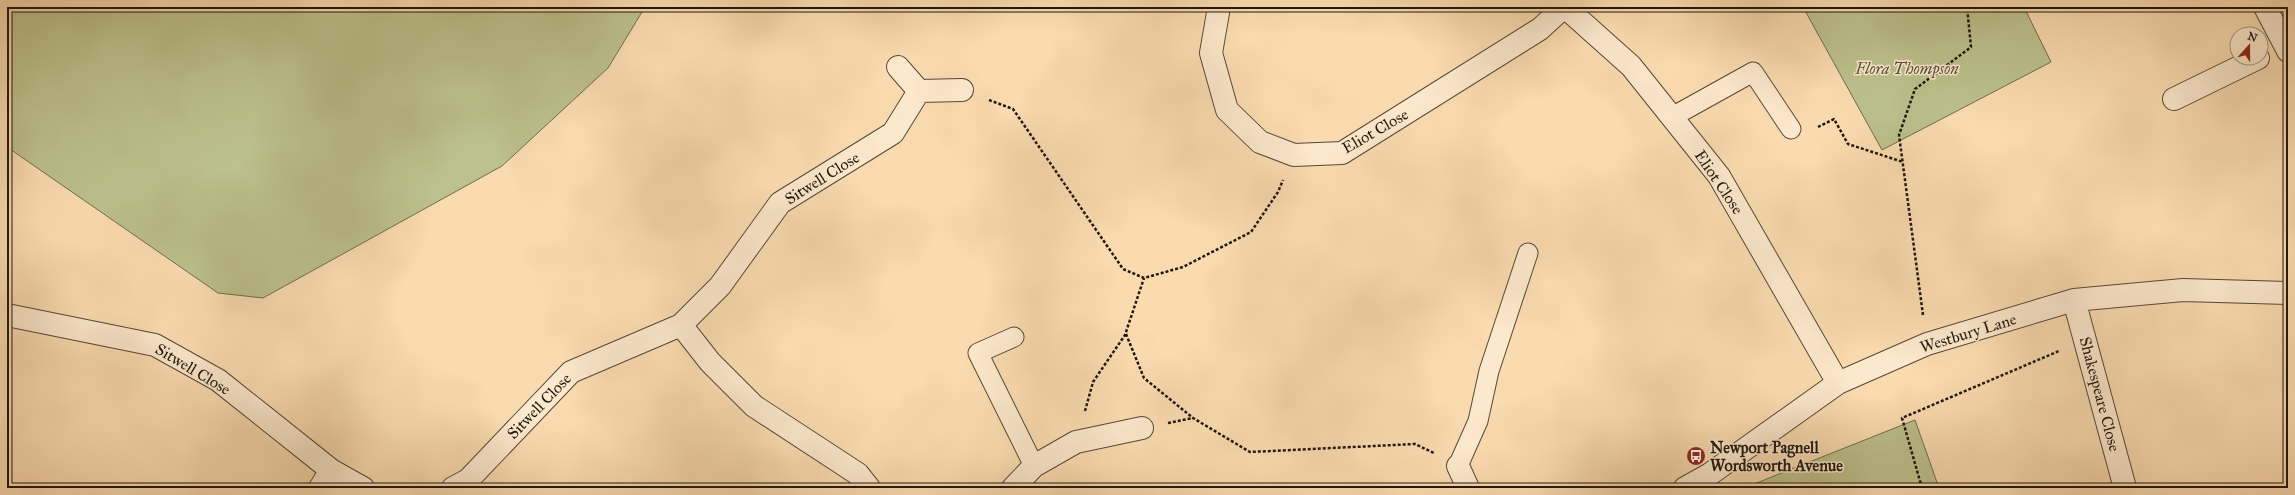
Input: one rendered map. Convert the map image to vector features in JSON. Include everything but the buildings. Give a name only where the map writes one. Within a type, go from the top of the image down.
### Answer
[{"type":"street","name":"Eliot Close","points":[[1219,7],[1211,53],[1227,110],[1260,142],[1294,155],[1342,153],[1540,29],[1564,7],[1631,66],[1719,176],[1838,383]]},
{"type":"street","points":[[2265,7],[2287,48],[2269,54]]},
{"type":"street","points":[[2174,99],[2242,66]]},
{"type":"street","points":[[898,67],[919,91],[962,90]]},
{"type":"street","name":"Sitwell Close","points":[[453,488],[468,480],[571,372],[681,325],[720,286],[780,203],[893,133],[919,91]]},
{"type":"street","name":"Westbury Lane","points":[[1685,488],[1710,474],[1838,383],[1927,344],[2074,300],[2183,290],[2288,293]]},
{"type":"street","name":"Shakespeare Close","points":[[2074,300],[2125,488]]},
{"type":"street","name":"Sitwell Close","points":[[7,315],[156,345],[218,380],[326,479],[363,488]]},
{"type":"street","points":[[681,325],[710,362],[754,406],[858,474],[869,488]]},
{"type":"street","points":[[1013,488],[1034,466],[1076,442],[1142,428]]},
{"type":"street","points":[[1458,466],[1468,488]]},
{"type":"lane","points":[[1672,117],[1753,72],[1791,129]]},
{"type":"lane","points":[[1458,466],[1478,421],[1489,371],[1528,253]]},
{"type":"lane","points":[[1014,337],[978,353],[1034,466]]},
{"type":"path","points":[[1927,344],[1899,135],[1915,89],[1971,47],[1967,7]]},
{"type":"path","points":[[962,90],[1013,109],[1123,269],[1144,278],[1183,267],[1251,232],[1278,192],[1294,155]]},
{"type":"path","points":[[1791,129],[1798,138],[1834,119],[1848,144],[1903,162]]},
{"type":"path","points":[[1076,442],[1093,382],[1126,334],[1144,278]]},
{"type":"path","points":[[1126,334],[1144,378],[1193,418],[1250,452],[1415,444],[1458,466]]},
{"type":"path","points":[[1922,488],[1902,418],[2085,340]]},
{"type":"green space","points":[[7,7],[645,7],[608,68],[502,166],[263,298],[218,293],[7,147]]},
{"type":"green space","name":"Flora Thompson","points":[[1803,7],[2024,7],[2051,62],[1882,150]]},
{"type":"green space","points":[[1915,420],[1939,488],[1744,488]]},
{"type":"place","name":"Newport Pagnell Wordsworth Avenue","points":[[1696,456]]}]
